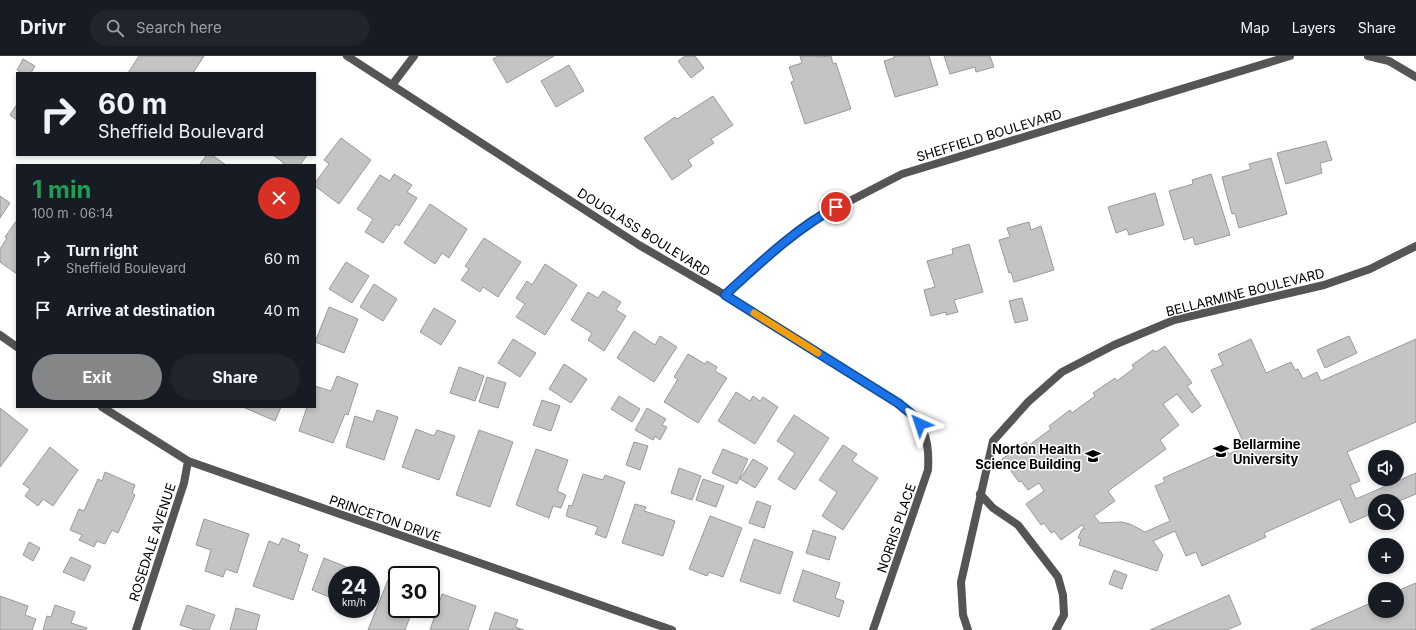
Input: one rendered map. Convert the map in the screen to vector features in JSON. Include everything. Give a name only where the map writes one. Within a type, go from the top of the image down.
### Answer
[{"type":"street","name":"DOUGLASS BOULEVARD","points":[[347,56],[639,245],[725,295],[898,403],[914,416],[925,432]]},
{"type":"street","points":[[392,85],[414,56]]},
{"type":"street","name":"SHEFFIELD BOULEVARD","points":[[725,295],[795,233],[813,220],[902,174],[1290,56]]},
{"type":"street","points":[[1368,56],[1389,61],[1416,77]]},
{"type":"street","name":"BELLARMINE BOULEVARD","points":[[968,630],[962,616],[961,582],[993,441],[1028,402],[1062,372],[1114,345],[1174,320],[1324,285],[1370,269],[1416,246]]},
{"type":"street","points":[[0,335],[16,346]]},
{"type":"street","name":"PRINCETON DRIVE","points":[[104,408],[188,461],[230,477],[672,630]]},
{"type":"street","name":"NORRIS PLACE","points":[[873,630],[928,470],[929,451],[925,432]]},
{"type":"street","name":"ROSEDALE AVENUE","points":[[136,630],[184,483],[188,461]]},
{"type":"street","points":[[980,494],[993,508],[1018,525],[1058,577],[1063,595],[1064,615],[1056,630]]},
{"type":"building","points":[[139,56],[204,56],[194,72],[129,72]]},
{"type":"building","points":[[498,56],[554,56],[507,83],[493,59]]},
{"type":"building","points":[[685,56],[695,56],[704,68],[691,78],[678,61]]},
{"type":"building","points":[[800,56],[831,56],[833,64],[836,63],[851,109],[805,124],[791,82],[794,81],[789,67],[802,63]]},
{"type":"building","points":[[894,56],[929,56],[938,85],[895,97],[884,61],[894,58]]},
{"type":"building","points":[[944,56],[990,56],[994,67],[976,72],[975,67],[950,74]]},
{"type":"building","points":[[23,59],[35,66],[32,72],[20,72],[17,70]]},
{"type":"building","points":[[569,65],[584,91],[556,107],[541,81]]},
{"type":"building","points":[[713,96],[733,125],[711,139],[714,143],[688,160],[692,166],[672,180],[644,138],[675,117],[677,119]]},
{"type":"building","points":[[16,106],[16,119],[10,115]]},
{"type":"building","points":[[341,138],[371,160],[339,204],[316,187],[316,182],[329,164],[324,160]]},
{"type":"building","points":[[1326,141],[1332,160],[1320,163],[1322,173],[1286,184],[1277,153]]},
{"type":"building","points":[[206,156],[213,156],[225,164],[200,164]]},
{"type":"building","points":[[274,156],[306,156],[301,164],[283,164],[284,163]]},
{"type":"building","points":[[1271,158],[1287,214],[1239,228],[1235,213],[1232,214],[1222,177],[1251,169],[1249,164]]},
{"type":"building","points":[[394,174],[412,185],[407,192],[417,198],[399,226],[396,224],[383,243],[365,232],[373,219],[357,209],[380,175],[390,181]]},
{"type":"building","points":[[1211,174],[1230,235],[1195,245],[1193,237],[1184,240],[1169,191],[1193,184],[1192,180]]},
{"type":"building","points":[[1155,193],[1164,225],[1129,235],[1127,229],[1116,233],[1108,207]]},
{"type":"building","points":[[0,196],[10,203],[0,218]]},
{"type":"building","points":[[430,204],[467,229],[449,258],[442,253],[435,264],[404,243]]},
{"type":"building","points":[[16,221],[16,273],[0,262],[0,249],[7,238],[5,237]]},
{"type":"building","points":[[1029,222],[1031,230],[1041,226],[1054,270],[1014,282],[1011,272],[1009,273],[999,240],[1010,237],[1007,228]]},
{"type":"building","points":[[484,238],[521,262],[498,297],[483,287],[480,292],[461,280],[469,269],[465,266]]},
{"type":"building","points":[[969,244],[983,292],[954,300],[958,312],[946,315],[946,312],[931,316],[924,290],[935,287],[927,261],[953,254],[952,249]]},
{"type":"building","points":[[346,262],[369,276],[352,303],[329,289]]},
{"type":"building","points":[[545,264],[577,285],[545,335],[516,317],[525,304],[516,298],[527,281],[532,285]]},
{"type":"building","points":[[374,284],[397,299],[383,321],[360,307]]},
{"type":"building","points":[[603,291],[621,302],[616,310],[626,316],[604,351],[588,340],[592,333],[571,320],[588,292],[598,298]]},
{"type":"building","points":[[1022,298],[1028,320],[1015,323],[1009,301]]},
{"type":"building","points":[[329,307],[358,319],[344,353],[316,342]]},
{"type":"building","points":[[434,308],[456,321],[441,345],[420,332]]},
{"type":"building","points":[[634,331],[655,345],[660,336],[677,347],[654,382],[617,358]]},
{"type":"building","points":[[1349,336],[1357,353],[1325,368],[1317,350]]},
{"type":"building","points":[[513,339],[536,353],[520,377],[498,363]]},
{"type":"building","name":"Bellarmine University","points":[[1251,339],[1266,373],[1291,362],[1295,370],[1298,369],[1303,379],[1317,372],[1321,381],[1416,339],[1416,422],[1347,452],[1360,481],[1350,485],[1356,499],[1386,486],[1404,486],[1404,478],[1416,473],[1416,494],[1404,499],[1404,494],[1368,494],[1368,515],[1350,523],[1340,499],[1264,533],[1266,537],[1202,566],[1196,552],[1186,556],[1175,531],[1153,541],[1163,555],[1157,571],[1079,545],[1081,539],[1078,538],[1082,529],[1085,529],[1082,525],[1061,540],[1054,531],[1051,533],[1044,523],[1041,525],[1026,504],[1044,491],[1039,483],[1028,490],[1021,481],[1019,482],[1002,459],[1026,442],[1028,446],[1051,429],[1049,426],[1070,410],[1072,413],[1095,396],[1093,393],[1115,378],[1117,381],[1134,368],[1132,365],[1153,350],[1156,352],[1165,346],[1192,383],[1187,386],[1201,406],[1192,413],[1177,394],[1163,404],[1179,425],[1160,440],[1166,449],[1108,491],[1115,501],[1094,516],[1100,523],[1121,522],[1130,524],[1145,532],[1170,521],[1155,486],[1165,482],[1163,478],[1226,450],[1229,454],[1245,446],[1211,370],[1223,365],[1218,354]]},
{"type":"building","points":[[688,354],[705,364],[707,361],[717,367],[715,371],[727,378],[698,423],[664,402],[678,379],[674,377]]},
{"type":"building","points":[[564,364],[587,379],[571,403],[549,389]]},
{"type":"building","points":[[459,367],[484,376],[475,401],[450,393]]},
{"type":"building","points":[[337,376],[358,384],[348,415],[345,414],[333,443],[299,431],[307,408],[316,408],[316,386],[331,391]]},
{"type":"building","points":[[487,377],[506,383],[498,408],[479,402]]},
{"type":"building","points":[[736,392],[750,401],[753,396],[760,401],[763,397],[778,407],[755,444],[718,421]]},
{"type":"building","points":[[619,396],[640,409],[632,422],[611,409]]},
{"type":"building","points":[[542,400],[560,406],[551,431],[533,425]]},
{"type":"building","points":[[0,408],[28,430],[0,467]]},
{"type":"building","points":[[245,408],[281,408],[275,421]]},
{"type":"building","points":[[647,408],[666,419],[662,425],[667,427],[660,440],[655,436],[653,440],[635,430]]},
{"type":"building","points":[[377,410],[398,417],[384,460],[346,447],[355,416],[373,422]]},
{"type":"building","points":[[794,415],[829,438],[795,490],[778,479],[795,453],[777,441]]},
{"type":"building","points":[[416,429],[434,436],[437,430],[455,436],[439,480],[402,467]]},
{"type":"building","points":[[479,430],[513,442],[490,507],[456,495]]},
{"type":"building","points":[[634,442],[648,446],[640,470],[626,465]]},
{"type":"building","points":[[843,445],[857,454],[852,461],[878,478],[843,530],[822,516],[837,492],[819,480]]},
{"type":"building","points":[[50,447],[78,470],[53,506],[43,499],[38,506],[25,496],[30,489],[23,484]]},
{"type":"building","points":[[536,449],[568,460],[557,491],[566,495],[561,508],[553,506],[549,518],[516,505]]},
{"type":"building","points":[[723,449],[748,459],[737,484],[712,473]]},
{"type":"building","points":[[753,459],[768,468],[755,488],[740,479]]},
{"type":"building","points":[[679,468],[701,476],[692,500],[671,493]]},
{"type":"building","points":[[105,472],[135,485],[132,493],[135,495],[118,533],[112,530],[105,544],[97,541],[94,547],[79,540],[82,535],[70,530],[79,509],[84,511],[98,479],[102,481]]},
{"type":"building","points":[[583,474],[603,480],[605,475],[625,482],[606,538],[595,534],[598,527],[566,516],[569,505],[572,506]]},
{"type":"building","points":[[703,479],[724,486],[716,507],[696,500]]},
{"type":"building","points":[[757,501],[771,506],[764,528],[749,523]]},
{"type":"building","points":[[635,504],[646,507],[644,511],[675,521],[663,556],[622,543]]},
{"type":"building","points":[[710,516],[742,528],[723,577],[709,572],[707,576],[689,569]]},
{"type":"building","points":[[204,519],[249,534],[237,573],[226,569],[223,577],[205,571],[211,550],[196,545]]},
{"type":"building","points":[[813,530],[836,537],[829,560],[806,553]]},
{"type":"building","points":[[282,538],[300,545],[298,551],[308,555],[293,600],[253,586],[269,541],[279,545]]},
{"type":"building","points":[[754,539],[793,552],[780,594],[740,581]]},
{"type":"building","points":[[29,542],[40,548],[33,561],[23,555]]},
{"type":"building","points":[[71,557],[91,566],[84,581],[63,572]]},
{"type":"building","points":[[324,558],[344,566],[328,566],[328,596],[312,590]]},
{"type":"building","points":[[803,570],[840,583],[835,598],[844,601],[839,617],[793,601]]},
{"type":"building","points":[[1114,570],[1127,575],[1122,589],[1109,584]]},
{"type":"building","points":[[388,580],[388,618],[410,618],[405,630],[368,630],[373,618],[380,618],[380,600]]},
{"type":"building","points":[[1416,583],[1416,630],[1310,630],[1368,604],[1368,618],[1404,618],[1404,588]]},
{"type":"building","points":[[442,594],[476,606],[468,630],[430,630],[434,618],[440,618],[440,600]]},
{"type":"building","points":[[1229,595],[1241,624],[1227,630],[1150,630]]},
{"type":"building","points":[[0,596],[28,606],[25,615],[36,619],[32,630],[0,630]]},
{"type":"building","points":[[55,605],[75,612],[71,623],[87,628],[86,630],[43,630],[47,616],[51,617]]},
{"type":"building","points":[[187,605],[215,615],[209,630],[195,630],[180,625]]},
{"type":"building","points":[[236,608],[260,615],[256,630],[230,630]]},
{"type":"building","points":[[495,612],[518,620],[515,627],[524,630],[489,630]]},
{"type":"slow traffic","points":[[754,313],[818,353]]},
{"type":"place","name":"Bellarmine University","points":[[1221,451]]},
{"type":"place","name":"Norton Health Science Building","points":[[1093,456]]},
{"type":"route","points":[[836,207],[813,220],[795,233],[725,295],[898,403],[914,416],[920,424]]}]
